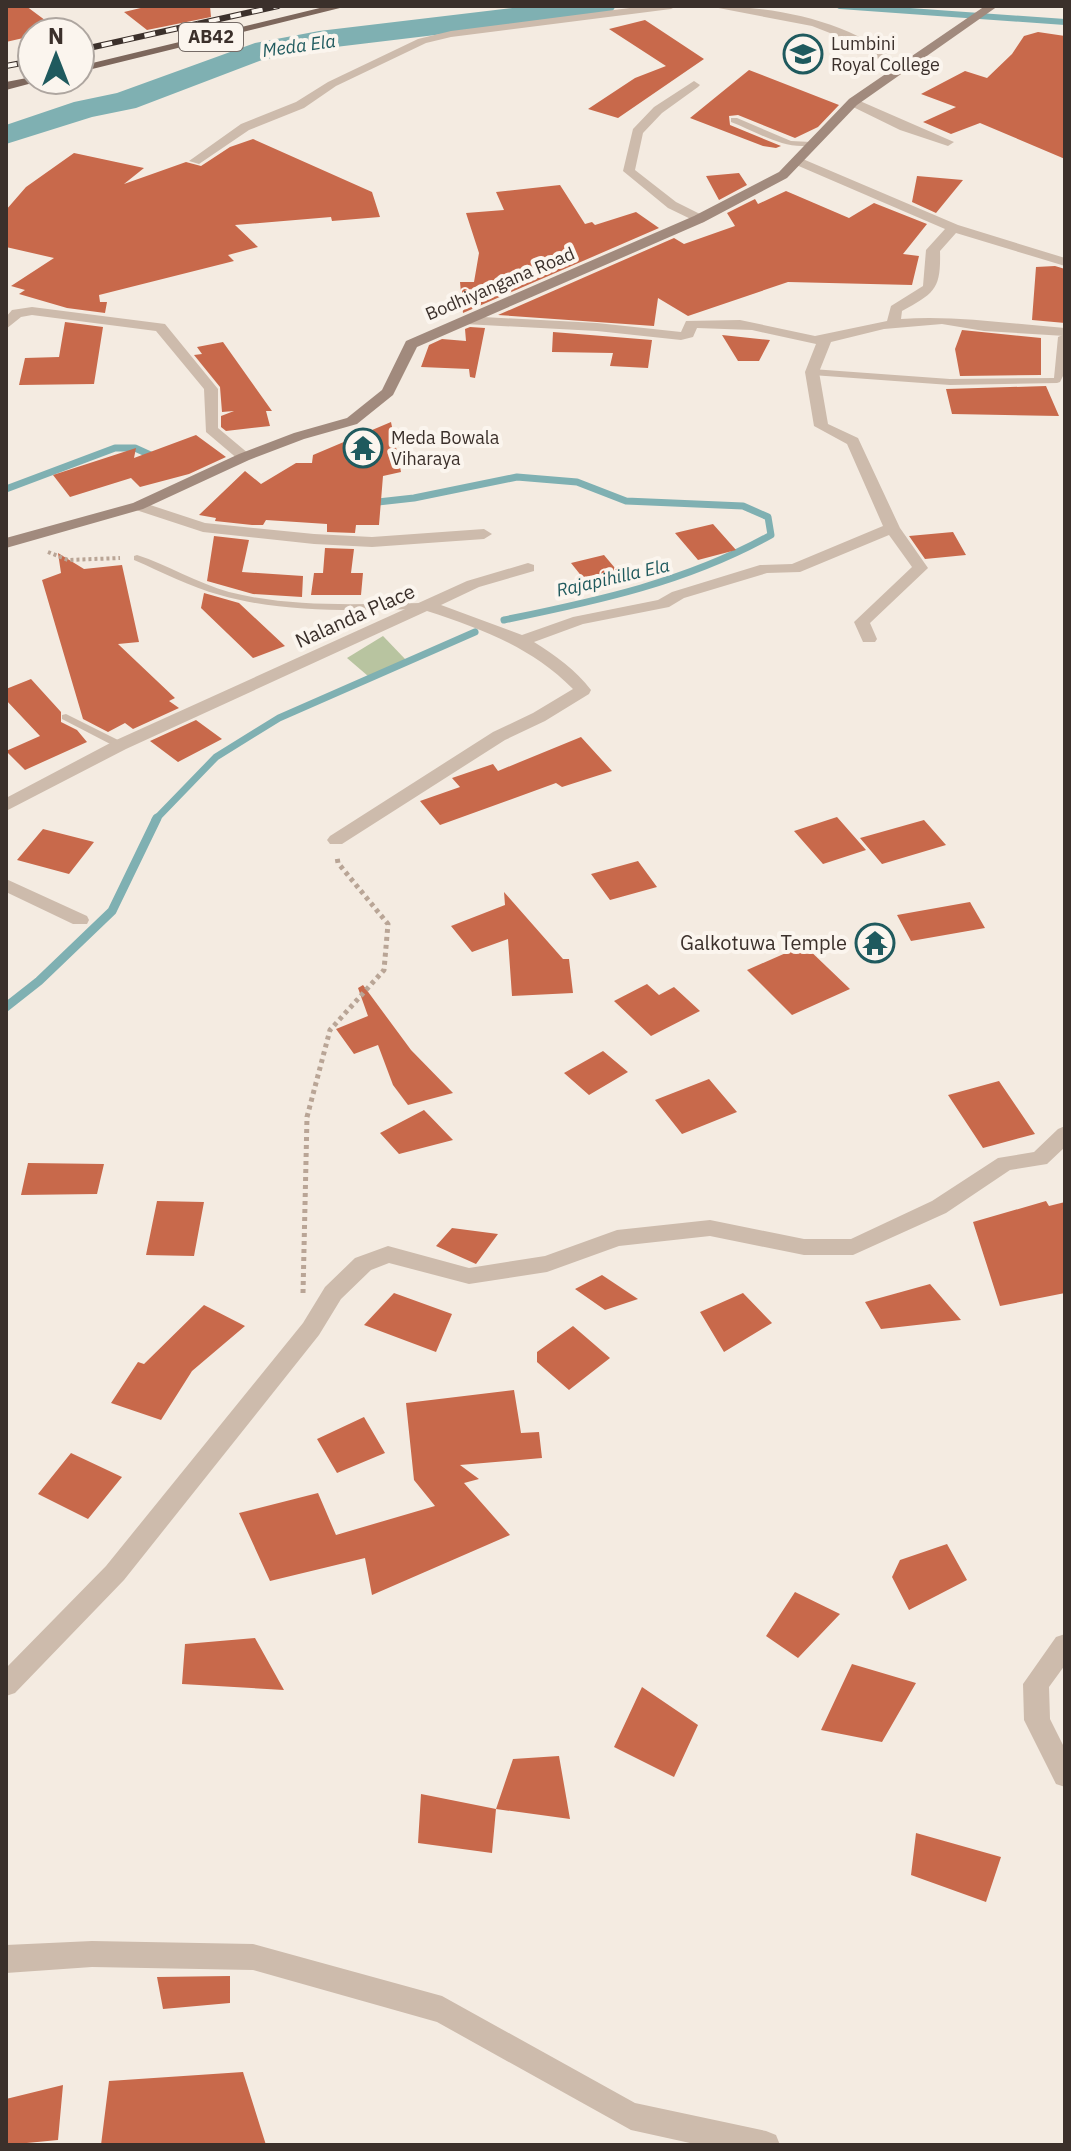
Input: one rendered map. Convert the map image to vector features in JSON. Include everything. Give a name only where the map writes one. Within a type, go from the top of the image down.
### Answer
[{"type":"main road","name":"AB42","points":[[96,55],[305,6]]},
{"type":"main road","name":"AB42","points":[[96,65],[342,6]]},
{"type":"street","points":[[195,161],[245,127],[300,105],[332,84],[422,41],[451,34],[640,7],[671,6]]},
{"type":"street","points":[[714,6],[815,23],[857,40],[900,69]]},
{"type":"street","name":"Bodhiyangana Road","points":[[11,542],[138,506],[244,457],[299,436],[352,421],[388,392],[411,344],[699,219],[783,175],[853,102],[990,8]]},
{"type":"street","points":[[694,85],[658,110],[637,132],[629,171],[672,205],[699,219]]},
{"type":"street","points":[[853,102],[904,127],[948,142]]},
{"type":"street","points":[[798,161],[953,228],[1065,262]]},
{"type":"street","points":[[893,324],[896,309],[929,290],[935,282],[933,250],[953,228]]},
{"type":"street","points":[[6,325],[17,313],[32,311],[160,327],[211,389],[211,429],[244,457]]},
{"type":"street","points":[[465,320],[597,327],[681,336],[688,334],[691,324],[709,321],[787,333],[812,341],[849,334],[866,326],[942,320],[1065,334]]},
{"type":"street","points":[[825,339],[812,372],[821,426],[853,441],[892,528],[920,568],[862,622],[869,639]]},
{"type":"street","points":[[138,506],[203,527],[314,539],[372,542],[484,534]]},
{"type":"street","points":[[523,640],[579,620],[663,604],[678,595],[766,568],[794,569],[892,528]]},
{"type":"street","points":[[428,606],[473,584],[528,568]]},
{"type":"street","name":"Nalanda Place","points":[[6,805],[120,745],[428,606],[523,640],[562,667],[583,690],[539,717],[499,736],[336,840]]},
{"type":"street","points":[[6,885],[80,920]]},
{"type":"street","points":[[6,1685],[115,1573],[311,1329],[333,1293],[363,1264],[388,1254],[469,1276],[547,1264],[617,1238],[710,1228],[804,1247],[853,1247],[939,1207],[1005,1163],[1040,1159],[1065,1134]]},
{"type":"street","points":[[1065,1645],[1036,1684],[1037,1720],[1057,1765],[1065,1775]]},
{"type":"street","points":[[6,1959],[92,1954],[253,1957],[442,2010],[631,2116],[766,2145]]},
{"type":"lane","points":[[734,120],[790,143],[811,144]]},
{"type":"lane","points":[[812,372],[950,382],[1057,380],[1063,376],[1062,337],[1065,334]]},
{"type":"lane","points":[[137,558],[185,581],[238,597],[316,608],[428,606]]},
{"type":"lane","points":[[66,717],[120,745]]},
{"type":"path","points":[[11,542],[68,560],[137,558]]},
{"type":"path","points":[[311,1329],[301,1284],[307,1117],[330,1030],[384,970],[388,924],[338,863],[336,840]]},
{"type":"green space","points":[[383,636],[406,660],[368,676],[347,658]]},
{"type":"building","points":[[6,6],[26,6],[39,16],[16,16],[16,40],[6,42]]},
{"type":"building","points":[[149,6],[210,6],[211,17],[147,30],[124,12]]},
{"type":"building","points":[[645,20],[704,59],[618,118],[588,109],[635,78],[666,66],[609,29]]},
{"type":"building","points":[[1038,32],[1065,36],[1065,159],[980,123],[951,134],[923,122],[956,107],[921,94],[965,71],[987,78],[1012,54],[1024,36]]},
{"type":"building","points":[[749,70],[839,105],[818,127],[795,138],[738,115],[729,116],[730,125],[781,146],[776,148],[690,118]]},
{"type":"building","points":[[253,139],[372,192],[380,217],[332,221],[331,217],[235,225],[258,247],[228,255],[234,261],[99,295],[100,302],[107,302],[105,313],[67,308],[19,294],[25,290],[11,286],[54,258],[6,247],[6,210],[26,187],[74,153],[144,168],[124,184],[186,162],[201,166],[230,147]]},
{"type":"building","points":[[739,173],[747,185],[719,200],[706,176]]},
{"type":"building","points":[[917,176],[963,180],[936,213],[912,202]]},
{"type":"building","points":[[560,185],[585,224],[592,222],[595,225],[636,212],[659,228],[463,313],[460,282],[474,282],[479,253],[466,213],[504,210],[496,192]]},
{"type":"building","points":[[786,191],[849,218],[874,203],[927,224],[903,254],[919,256],[912,285],[788,282],[688,316],[658,298],[654,326],[498,315],[674,238],[684,244],[735,226],[727,213],[755,199],[758,204]]},
{"type":"building","points":[[1036,267],[1065,269],[1065,323],[1032,320]]},
{"type":"building","points":[[65,322],[103,327],[94,384],[19,385],[25,358],[59,357]]},
{"type":"building","points":[[485,328],[475,378],[470,377],[469,369],[421,367],[429,345],[442,339],[466,341],[465,329]]},
{"type":"building","points":[[962,330],[1041,338],[1041,375],[960,376],[955,349]]},
{"type":"building","points":[[553,332],[652,340],[648,368],[610,366],[613,353],[552,352]]},
{"type":"building","points":[[722,335],[770,340],[759,361],[738,361]]},
{"type":"building","points":[[223,342],[272,411],[266,411],[270,426],[226,431],[221,427],[221,416],[234,411],[222,412],[220,387],[194,355],[202,354],[197,347]]},
{"type":"building","points":[[1046,386],[1059,416],[952,414],[946,389]]},
{"type":"building","points":[[391,422],[401,472],[383,476],[379,525],[356,525],[355,533],[327,532],[327,524],[266,520],[263,525],[252,525],[215,521],[216,518],[199,515],[245,471],[261,484],[296,463],[312,463],[313,455]]},
{"type":"building","points":[[196,435],[226,457],[189,474],[140,487],[131,478],[70,497],[53,475],[136,448],[134,458]]},
{"type":"building","points":[[713,524],[736,550],[698,560],[675,533]]},
{"type":"building","points":[[953,532],[966,555],[925,559],[909,536]]},
{"type":"building","points":[[214,536],[249,540],[242,572],[303,576],[302,597],[253,594],[207,581]]},
{"type":"building","points":[[325,548],[354,549],[351,573],[363,573],[361,595],[311,595],[314,573],[323,573]]},
{"type":"building","points":[[58,553],[84,569],[122,565],[139,642],[118,644],[175,698],[169,701],[179,708],[133,729],[125,723],[108,732],[83,719],[42,580],[61,573]]},
{"type":"building","points":[[604,555],[620,574],[587,583],[571,563]]},
{"type":"building","points":[[204,593],[239,603],[285,646],[253,658],[201,608]]},
{"type":"building","points":[[31,679],[61,712],[61,722],[77,730],[87,742],[25,770],[6,751],[40,736],[6,700],[6,689]]},
{"type":"building","points":[[196,720],[222,739],[178,762],[150,741]]},
{"type":"building","points":[[581,737],[612,771],[562,787],[556,783],[440,825],[420,801],[460,787],[452,778],[493,764],[498,771]]},
{"type":"building","points":[[837,817],[866,850],[823,864],[794,831]]},
{"type":"building","points":[[924,820],[946,845],[882,864],[860,838]]},
{"type":"building","points":[[43,829],[94,842],[69,874],[17,860]]},
{"type":"building","points":[[638,861],[657,887],[610,900],[591,874]]},
{"type":"building","points":[[504,892],[563,959],[569,959],[573,993],[512,996],[508,939],[472,952],[451,926],[505,905]]},
{"type":"building","points":[[970,902],[985,928],[911,941],[897,915]]},
{"type":"building","points":[[804,945],[850,989],[792,1015],[747,970]]},
{"type":"building","points":[[647,984],[659,995],[674,987],[700,1011],[651,1036],[614,1001]]},
{"type":"building","points":[[363,985],[411,1050],[453,1093],[408,1105],[393,1085],[378,1045],[354,1054],[336,1029],[368,1016],[358,988]]},
{"type":"building","points":[[603,1051],[628,1072],[589,1095],[564,1073]]},
{"type":"building","points":[[709,1079],[737,1112],[682,1134],[655,1100]]},
{"type":"building","points":[[999,1081],[1035,1134],[983,1148],[948,1095]]},
{"type":"building","points":[[424,1110],[453,1140],[399,1154],[380,1133]]},
{"type":"building","points":[[28,1163],[104,1164],[97,1194],[21,1195]]},
{"type":"building","points":[[157,1201],[204,1202],[194,1256],[146,1255]]},
{"type":"building","points":[[1046,1201],[1049,1206],[1065,1202],[1065,1293],[1000,1306],[973,1222]]},
{"type":"building","points":[[452,1228],[498,1234],[476,1264],[436,1246]]},
{"type":"building","points":[[602,1275],[638,1299],[605,1310],[575,1289]]},
{"type":"building","points":[[930,1284],[961,1320],[881,1329],[865,1302]]},
{"type":"building","points":[[394,1293],[452,1314],[436,1352],[364,1325]]},
{"type":"building","points":[[743,1293],[772,1323],[724,1352],[700,1312]]},
{"type":"building","points":[[204,1305],[245,1326],[192,1371],[161,1420],[111,1403],[138,1362],[144,1364]]},
{"type":"building","points":[[573,1326],[610,1358],[569,1390],[537,1362],[537,1352]]},
{"type":"building","points":[[514,1390],[521,1433],[539,1432],[542,1458],[460,1465],[479,1479],[464,1483],[510,1535],[372,1595],[365,1558],[270,1581],[239,1513],[318,1493],[336,1535],[435,1506],[414,1480],[406,1403]]},
{"type":"building","points":[[364,1417],[385,1453],[337,1473],[317,1439]]},
{"type":"building","points":[[71,1453],[122,1477],[88,1519],[38,1494]]},
{"type":"building","points":[[947,1544],[967,1580],[909,1610],[892,1577],[900,1560]]},
{"type":"building","points":[[795,1592],[840,1614],[798,1658],[766,1636]]},
{"type":"building","points":[[255,1638],[284,1690],[182,1684],[185,1644]]},
{"type":"building","points":[[852,1664],[916,1683],[882,1742],[821,1730]]},
{"type":"building","points":[[642,1687],[698,1725],[674,1777],[614,1747]]},
{"type":"building","points":[[559,1756],[570,1819],[496,1809],[513,1759]]},
{"type":"building","points":[[421,1794],[496,1809],[492,1853],[418,1843]]},
{"type":"building","points":[[916,1833],[1001,1857],[986,1902],[911,1875]]},
{"type":"building","points":[[230,1976],[230,2003],[163,2009],[157,1977]]},
{"type":"building","points":[[243,2072],[266,2145],[101,2145],[109,2081]]},
{"type":"building","points":[[63,2085],[58,2140],[6,2145],[6,2099]]},
{"type":"waterway","name":"Meda Ela","points":[[6,135],[85,109],[125,101],[255,52],[319,40],[602,6]]},
{"type":"waterway","points":[[840,6],[1065,22]]},
{"type":"waterway","name":"Rajapihilla Ela","points":[[6,489],[115,448],[135,448],[157,458]]},
{"type":"waterway","name":"Rajapihilla Ela","points":[[369,503],[414,498],[517,477],[577,482],[626,501],[743,506],[768,517],[771,535],[674,578],[504,620]]},
{"type":"waterway","name":"Rajapihilla Ela","points":[[155,820],[216,757],[279,718],[475,632]]},
{"type":"waterway","name":"Rajapihilla Ela","points":[[6,1007],[39,981],[112,911],[157,818]]},
{"type":"railway","points":[[96,46],[278,6]]},
{"type":"railway","points":[[6,66],[16,64]]},
{"type":"place","name":"Lumbini Royal College","points":[[803,54]]},
{"type":"place","name":"Meda Bowala Viharaya","points":[[363,448]]},
{"type":"place","name":"Galkotuwa Temple","points":[[875,943]]}]
